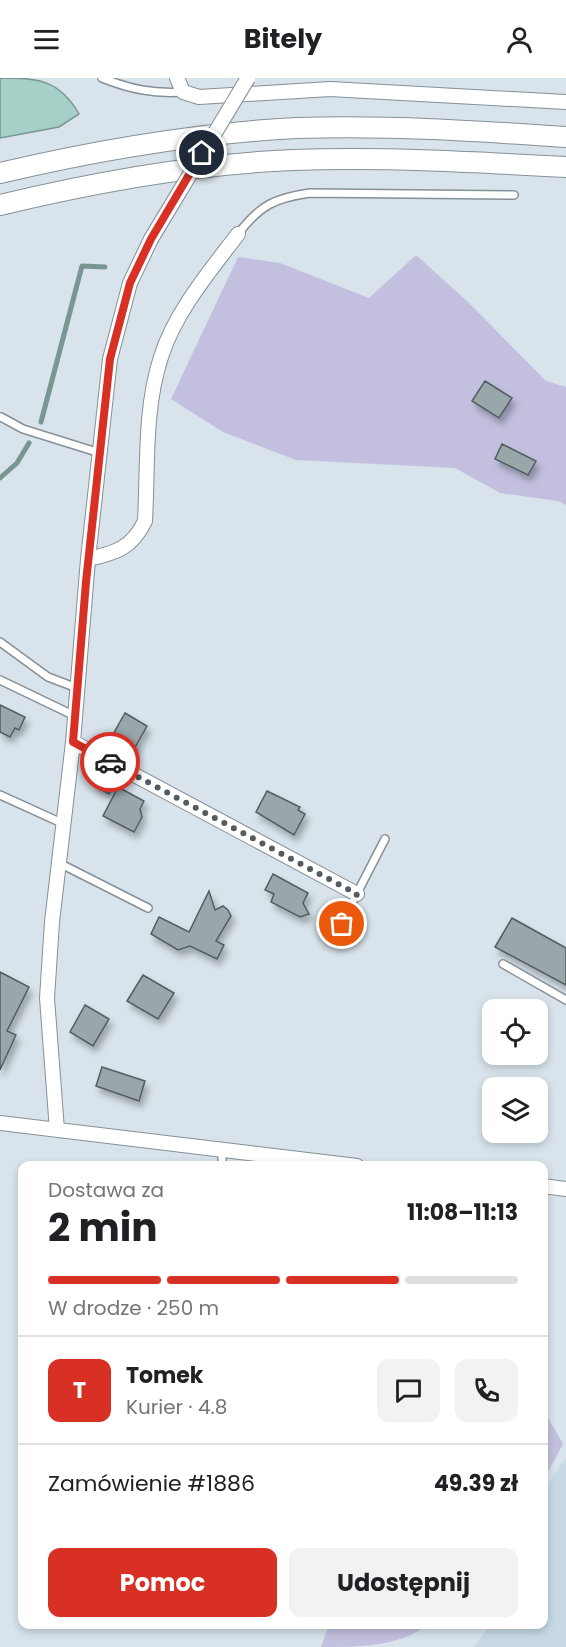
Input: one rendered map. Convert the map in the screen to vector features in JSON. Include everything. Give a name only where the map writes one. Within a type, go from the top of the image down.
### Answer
[{"type":"main road","points":[[0,173],[66,157],[160,141],[297,129],[412,128],[566,137]]},
{"type":"main road","points":[[0,205],[77,187],[164,174],[290,160],[380,159],[566,167]]},
{"type":"street","points":[[177,78],[183,92],[199,98],[330,89],[566,102]]},
{"type":"street","points":[[57,1130],[47,998],[73,742],[88,559],[110,359],[130,283],[151,239],[248,78]]},
{"type":"street","points":[[88,559],[116,553],[128,547],[138,536],[145,521],[150,402],[161,355],[185,309],[238,234]]},
{"type":"street","points":[[73,742],[357,894]]},
{"type":"street","points":[[0,1123],[315,1161]]},
{"type":"street","points":[[548,1187],[566,1189]]},
{"type":"lane","points":[[102,78],[129,89],[158,94],[183,92]]},
{"type":"lane","points":[[238,234],[252,216],[283,197],[356,193],[514,195]]},
{"type":"lane","points":[[2,417],[23,429],[100,453]]},
{"type":"lane","points":[[0,642],[48,677],[77,688]]},
{"type":"lane","points":[[0,680],[75,716]]},
{"type":"lane","points":[[0,795],[64,825]]},
{"type":"lane","points":[[334,938],[386,839]]},
{"type":"lane","points":[[59,863],[148,908]]},
{"type":"lane","points":[[503,964],[566,999]]},
{"type":"lane","points":[[222,1150],[222,1161]]},
{"type":"shaded area","points":[[0,78],[36,80],[55,87],[71,102],[79,114],[59,127],[0,138]]},
{"type":"shaded area","points":[[416,255],[468,302],[546,381],[566,387],[566,505],[558,501],[500,493],[455,468],[296,460],[223,432],[171,399],[238,257],[280,263],[369,298]]},
{"type":"shaded area","points":[[548,1418],[563,1444],[548,1472]]},
{"type":"shaded area","points":[[566,1458],[566,1647],[474,1647],[487,1629],[548,1629],[548,1484]]},
{"type":"shaded area","points":[[327,1629],[421,1629],[391,1642],[364,1646],[321,1647]]},
{"type":"building","points":[[485,381],[512,398],[499,418],[472,401]]},
{"type":"building","points":[[502,444],[536,461],[528,475],[495,459]]},
{"type":"building","points":[[0,705],[25,717],[19,730],[15,728],[10,737],[0,732]]},
{"type":"building","points":[[125,713],[147,726],[133,751],[111,738]]},
{"type":"building","points":[[102,772],[117,779],[109,794],[95,786]]},
{"type":"building","points":[[118,787],[144,801],[140,809],[142,817],[134,832],[103,816]]},
{"type":"building","points":[[267,791],[300,807],[298,810],[305,814],[294,835],[256,812]]},
{"type":"building","points":[[273,874],[308,893],[303,903],[309,914],[300,917],[271,902],[274,894],[265,890]]},
{"type":"building","points":[[209,891],[215,910],[223,906],[231,916],[216,941],[224,945],[217,959],[190,946],[178,950],[151,934],[159,917],[189,932]]},
{"type":"building","points":[[512,918],[566,948],[566,985],[495,947]]},
{"type":"building","points":[[0,972],[29,987],[7,1031],[16,1035],[0,1070]]},
{"type":"building","points":[[143,975],[174,993],[158,1019],[127,1001]]},
{"type":"building","points":[[85,1005],[109,1019],[93,1046],[70,1032]]},
{"type":"building","points":[[102,1067],[145,1081],[139,1101],[96,1086]]},
{"type":"waterway","points":[[41,422],[82,266],[105,267]]},
{"type":"waterway","points":[[0,478],[17,463],[29,443]]},
{"type":"way so far","points":[[110,762],[357,894],[342,924]]},
{"type":"route","points":[[110,762],[73,742],[81,629],[110,359],[130,283],[151,239],[202,153]]}]
